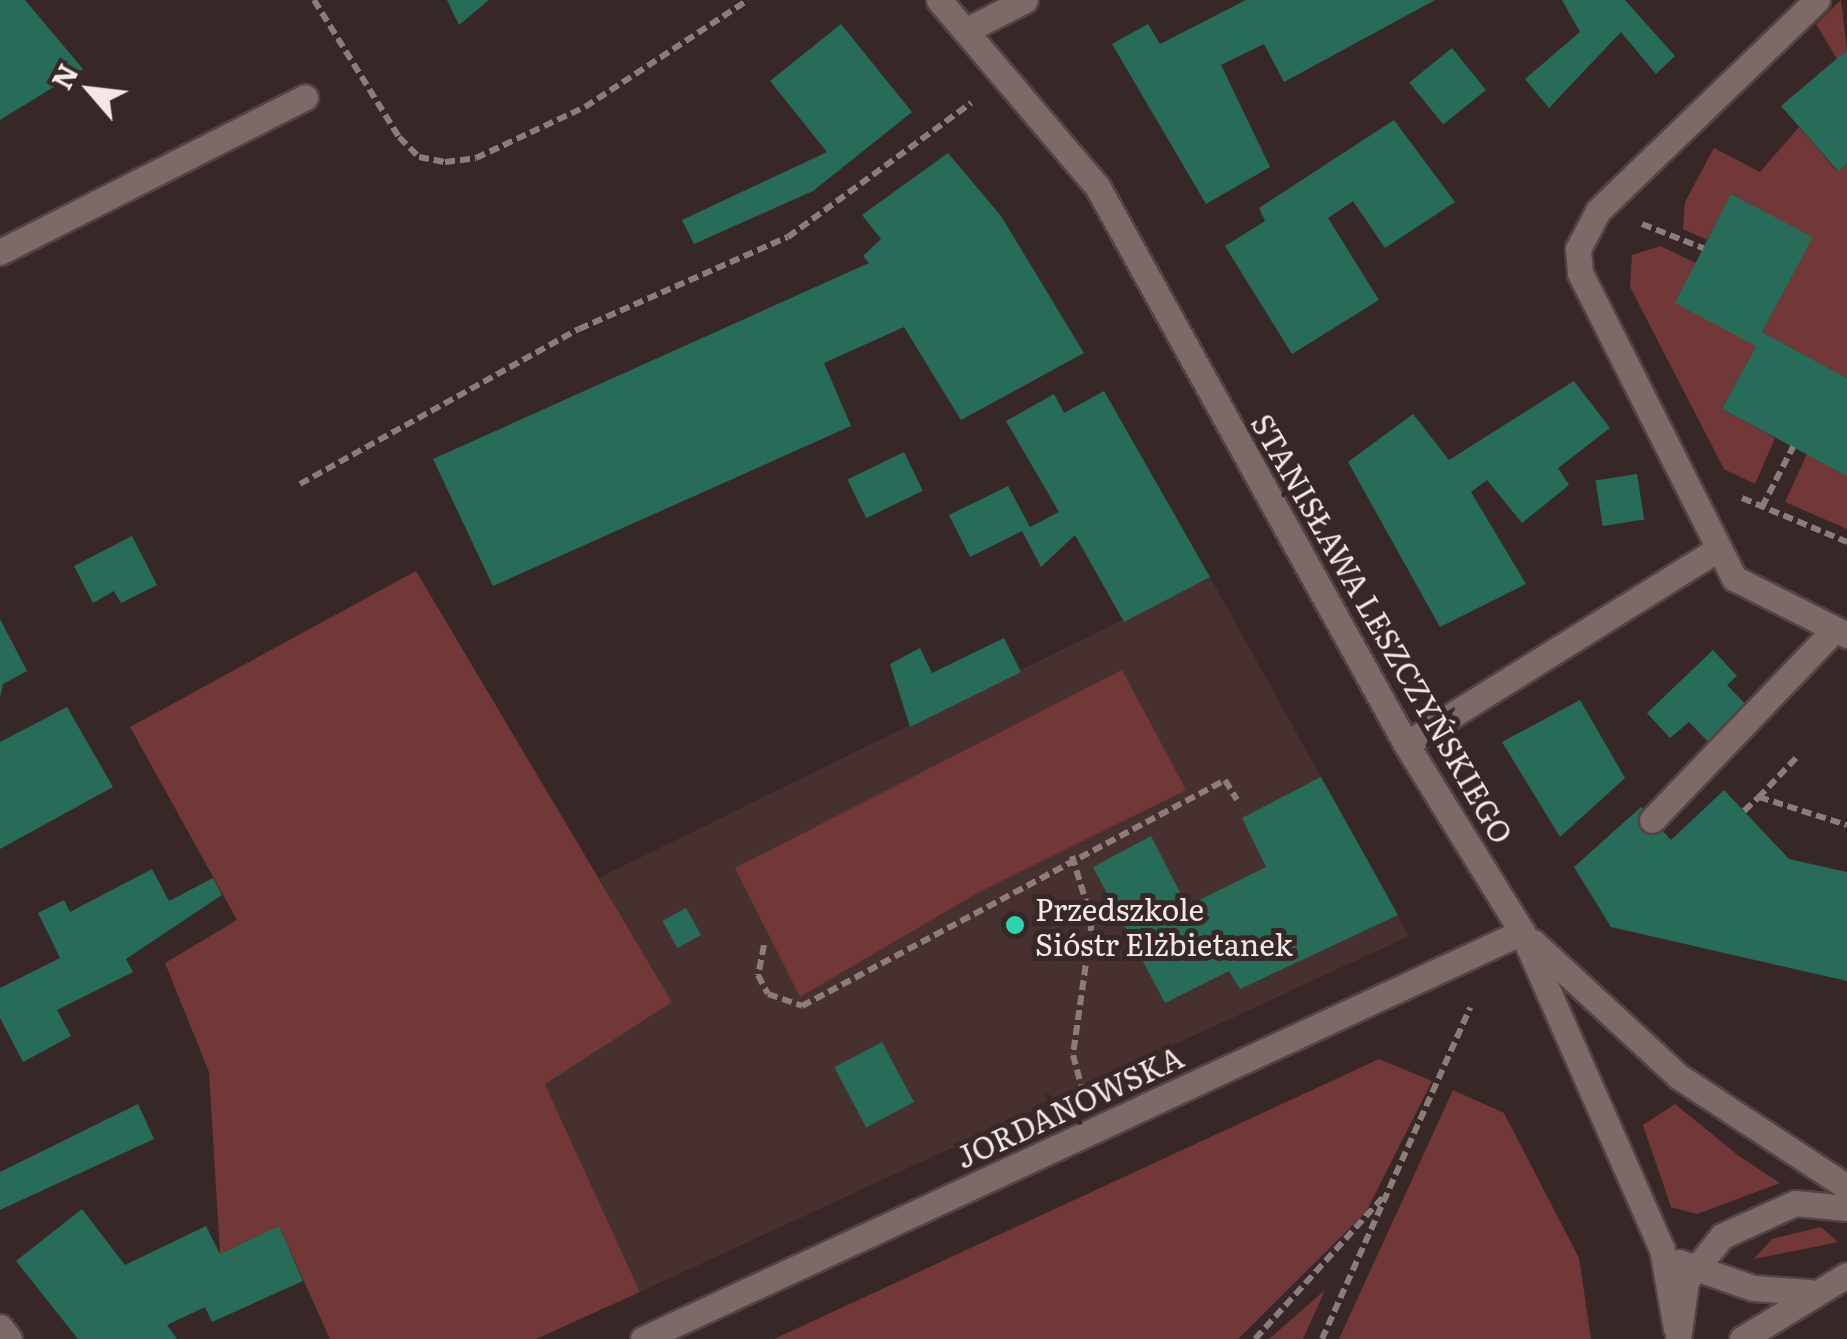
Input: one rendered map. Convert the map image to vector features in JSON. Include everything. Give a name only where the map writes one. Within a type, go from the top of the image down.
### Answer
[{"type":"street","name":"STANISŁAWA LESZCZYŃSKIEGO","points":[[940,0],[1006,72],[1097,186],[1406,744],[1522,932],[1662,1249],[1677,1334]]},
{"type":"street","points":[[967,30],[1025,0]]},
{"type":"street","points":[[1652,820],[1841,632],[1765,600],[1716,550],[1580,273],[1578,249],[1598,211],[1817,0]]},
{"type":"street","points":[[0,252],[305,97]]},
{"type":"street","points":[[1406,744],[1716,550]]},
{"type":"street","points":[[1522,932],[1678,1076],[1847,1187]]},
{"type":"street","name":"JORDANOWSKA","points":[[643,1339],[1522,932]]},
{"type":"street","points":[[1677,1334],[1693,1271],[1722,1236],[1766,1210],[1847,1208]]},
{"type":"street","points":[[1662,1249],[1693,1271],[1809,1292]]},
{"type":"street","points":[[1742,1339],[1809,1292],[1847,1275]]},
{"type":"street","points":[[0,1327],[9,1339]]},
{"type":"path","points":[[314,0],[399,137],[419,157],[445,162],[476,158],[585,107],[748,0]]},
{"type":"path","points":[[300,484],[579,329],[788,237],[853,197],[1006,72]]},
{"type":"path","points":[[1628,235],[1639,222],[1703,248]]},
{"type":"path","points":[[1762,507],[1793,447]]},
{"type":"path","points":[[1723,490],[1847,542]]},
{"type":"path","points":[[1744,811],[1796,758]]},
{"type":"path","points":[[764,945],[758,975],[768,994],[802,1006],[1072,856],[1226,780],[1237,800]]},
{"type":"path","points":[[1759,797],[1847,825]]},
{"type":"path","points":[[1072,856],[1092,921],[1073,1056],[1085,1094]]},
{"type":"path","points":[[1322,1339],[1470,1008]]},
{"type":"path","points":[[1255,1339],[1392,1186]]},
{"type":"shaded area","points":[[1841,0],[1847,50],[1837,59],[1816,24]]},
{"type":"shaded area","points":[[1799,127],[1837,171],[1847,163],[1847,378],[1762,332],[1812,238],[1732,194],[1707,240],[1683,229],[1685,202],[1714,148],[1760,172]]},
{"type":"shaded area","points":[[1660,246],[1696,263],[1756,346],[1722,409],[1775,438],[1755,484],[1724,469],[1630,287],[1632,255]]},
{"type":"shaded area","points":[[1807,454],[1847,476],[1847,529],[1785,502]]},
{"type":"shaded area","points":[[416,571],[672,1002],[545,1084],[640,1292],[536,1339],[330,1339],[279,1226],[220,1254],[209,1072],[165,963],[237,920],[130,727]]},
{"type":"shaded area","name":"Przedszkole Sióstr Elżbietanek","points":[[1210,577],[1409,936],[640,1292],[545,1083],[672,1002],[599,878]]},
{"type":"shaded area","points":[[1122,670],[1186,790],[979,892],[800,997],[735,868]]},
{"type":"shaded area","points":[[1379,1059],[1432,1081],[1366,1212],[1238,1339],[774,1339]]},
{"type":"shaded area","points":[[1453,1090],[1504,1113],[1579,1258],[1591,1339],[1339,1339]]},
{"type":"shaded area","points":[[1675,1104],[1739,1156],[1780,1183],[1697,1214],[1671,1207],[1643,1125]]},
{"type":"shaded area","points":[[1821,1227],[1838,1242],[1754,1259],[1772,1239]]},
{"type":"shaded area","points":[[1325,1290],[1303,1339],[1269,1339]]},
{"type":"building","points":[[0,0],[25,0],[83,69],[0,120]]},
{"type":"building","points":[[447,0],[489,0],[459,25]]},
{"type":"building","points":[[1246,0],[1435,0],[1284,82],[1264,44],[1221,65],[1270,167],[1206,204],[1112,44],[1148,24],[1160,44]]},
{"type":"building","points":[[1562,0],[1625,0],[1675,56],[1656,74],[1621,32],[1549,108],[1525,79],[1580,32]]},
{"type":"building","points":[[841,24],[912,112],[813,191],[694,244],[682,220],[827,152],[770,81]]},
{"type":"building","points":[[1452,48],[1486,90],[1443,125],[1409,83]]},
{"type":"building","points":[[1847,50],[1847,163],[1838,171],[1781,106]]},
{"type":"building","points":[[1394,120],[1455,202],[1385,248],[1353,201],[1328,218],[1379,300],[1292,354],[1225,246],[1265,221],[1259,208]]},
{"type":"building","points":[[948,153],[1001,216],[1084,353],[961,420],[904,327],[824,363],[851,426],[493,586],[433,459],[869,263],[863,256],[881,239],[862,215]]},
{"type":"building","points":[[1731,194],[1813,237],[1762,332],[1847,378],[1847,476],[1722,409],[1756,346],[1675,303]]},
{"type":"building","points":[[1574,381],[1610,428],[1558,468],[1569,485],[1522,523],[1487,480],[1471,492],[1526,584],[1440,627],[1348,462],[1413,414],[1449,460]]},
{"type":"building","points":[[1104,391],[1210,577],[1124,622],[1075,535],[1041,567],[1022,531],[970,557],[949,515],[1008,486],[1030,527],[1059,512],[1006,421],[1054,394],[1064,413]]},
{"type":"building","points":[[904,452],[923,491],[866,518],[847,480]]},
{"type":"building","points":[[1637,474],[1644,519],[1603,526],[1596,481]]},
{"type":"building","points":[[132,536],[157,585],[121,603],[114,591],[93,603],[74,566]]},
{"type":"building","points":[[0,619],[27,671],[3,684],[0,698]]},
{"type":"building","points":[[1004,638],[1021,672],[910,727],[890,664],[920,648],[932,673]]},
{"type":"building","points":[[1713,650],[1737,676],[1727,685],[1751,710],[1713,747],[1689,722],[1670,738],[1647,713]]},
{"type":"building","points":[[1580,700],[1625,778],[1560,837],[1502,742]]},
{"type":"building","points":[[67,707],[113,787],[0,849],[0,742]]},
{"type":"building","points":[[1321,777],[1398,915],[1240,989],[1229,971],[1165,1003],[1093,867],[1151,836],[1187,906],[1266,867],[1242,818]]},
{"type":"building","points":[[1724,790],[1789,859],[1847,872],[1847,981],[1611,927],[1574,867],[1641,807],[1671,840]]},
{"type":"building","points":[[152,869],[169,901],[213,878],[222,895],[126,959],[133,972],[57,1010],[71,1036],[23,1062],[0,1018],[0,988],[60,958],[38,913],[64,900],[70,912]]},
{"type":"building","points":[[686,908],[701,935],[677,948],[662,921]]},
{"type":"building","points":[[882,1042],[914,1102],[866,1127],[834,1067]]},
{"type":"building","points":[[138,1104],[154,1139],[0,1210],[0,1172]]},
{"type":"building","points":[[82,1209],[125,1265],[206,1226],[220,1254],[279,1226],[303,1281],[212,1322],[205,1307],[167,1325],[177,1339],[78,1339],[16,1261]]},
{"type":"place","name":"Przedszkole Sióstr Elżbietanek","points":[[1015,925]]}]
